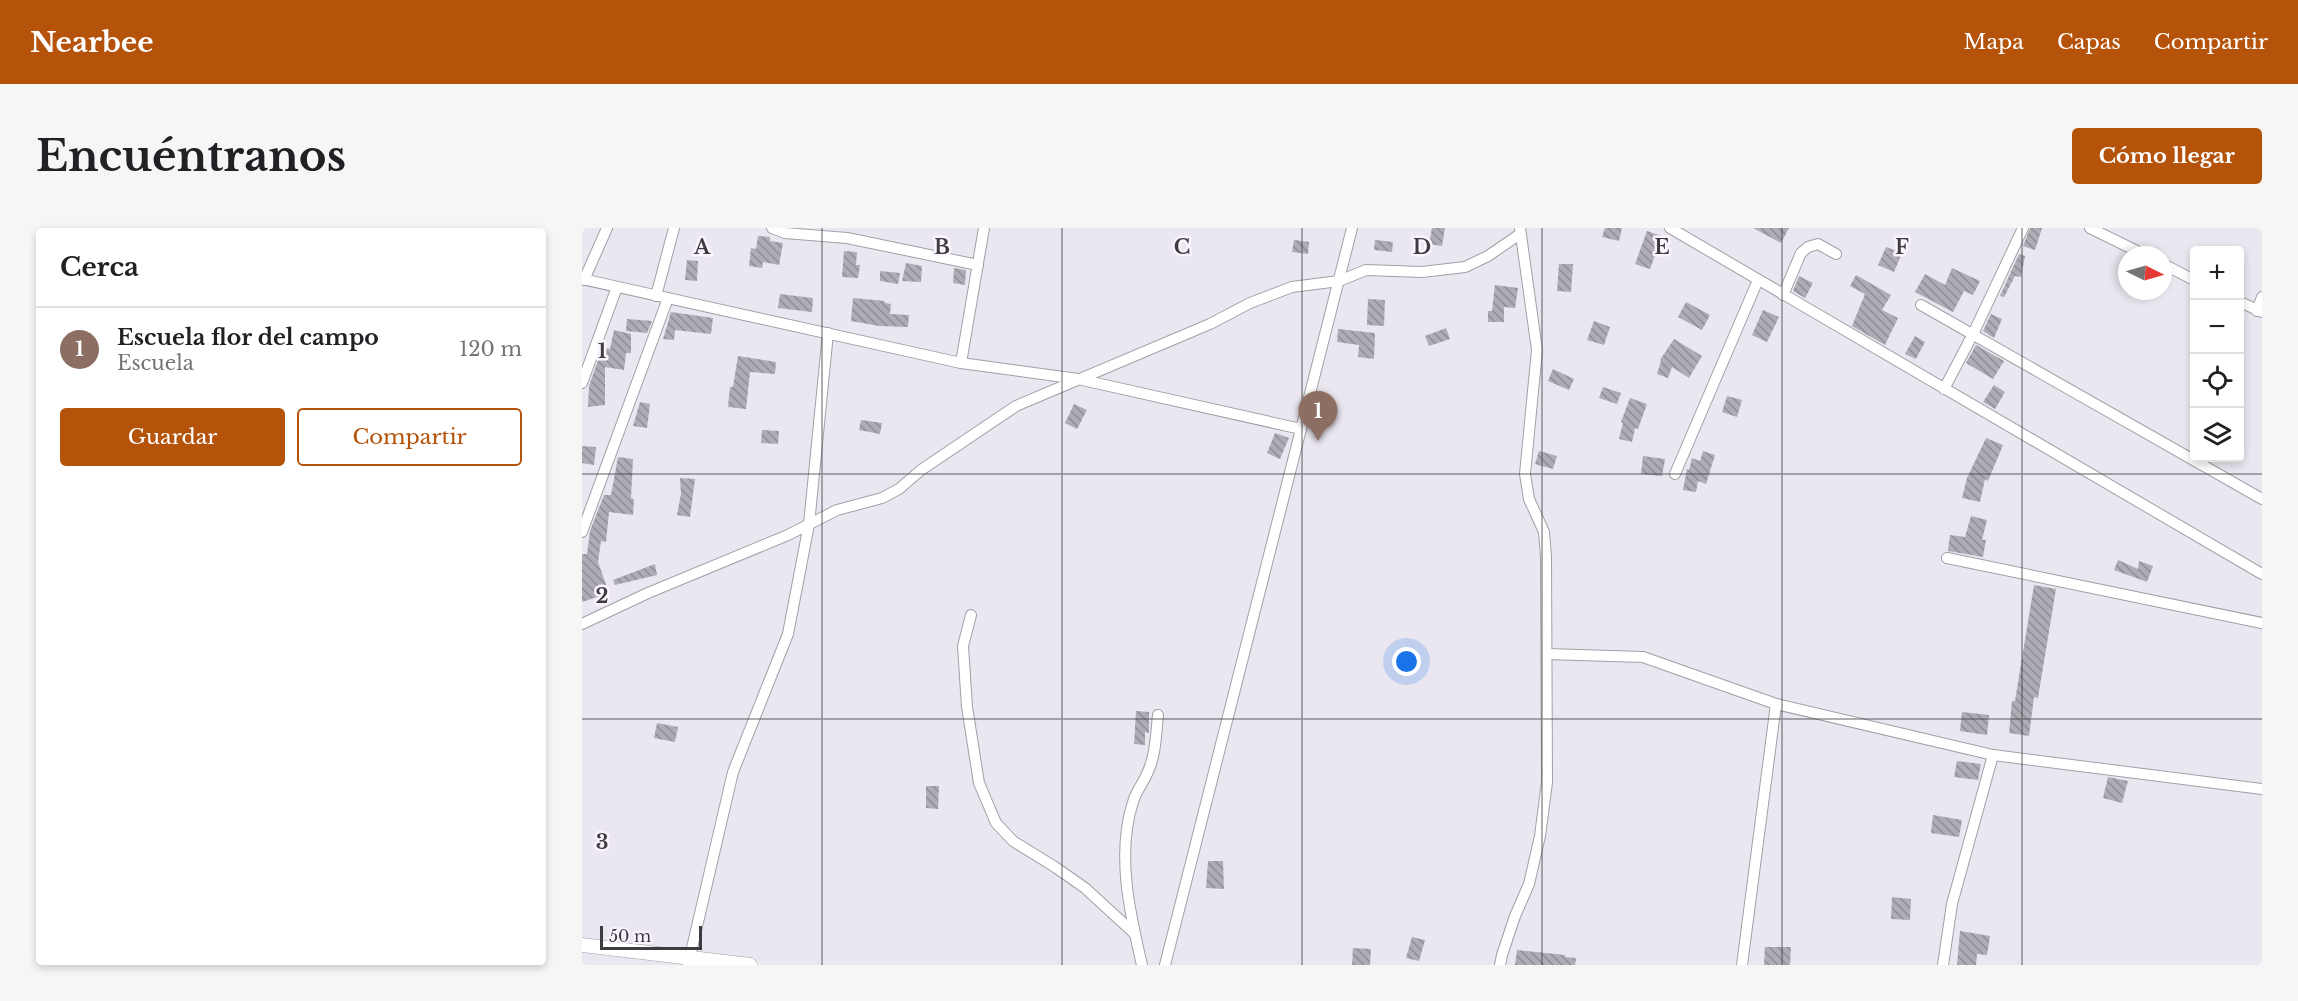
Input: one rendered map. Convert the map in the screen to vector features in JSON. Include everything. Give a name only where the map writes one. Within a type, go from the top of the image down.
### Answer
[{"type":"street","points":[[606,228],[583,280],[961,363],[1078,379],[1301,429]]},
{"type":"street","points":[[582,532],[662,297],[674,228]]},
{"type":"street","points":[[772,228],[785,233],[847,238],[978,265]]},
{"type":"street","points":[[961,363],[984,228]]},
{"type":"street","points":[[1165,965],[1352,228]]},
{"type":"street","points":[[1670,228],[2262,574]]},
{"type":"street","points":[[1944,389],[1973,334],[2023,228]]},
{"type":"street","points":[[2090,228],[2127,246]]},
{"type":"street","points":[[582,624],[648,593],[788,535],[837,510],[882,498],[1016,406],[1210,324],[1250,303],[1292,287],[1339,281],[1366,270],[1422,272],[1465,267],[1488,256],[1520,231],[1537,350],[1525,474],[1529,499],[1544,532],[1546,556],[1546,782],[1540,836],[1529,884],[1515,916],[1500,965]]},
{"type":"street","points":[[1783,296],[1802,253],[1808,247],[1818,244],[1836,254]]},
{"type":"street","points":[[2172,269],[2190,278]]},
{"type":"street","points":[[1675,474],[1758,280]]},
{"type":"street","points":[[582,383],[617,287]]},
{"type":"street","points":[[2244,304],[2260,312],[2262,297]]},
{"type":"street","points":[[1921,305],[2262,499]]},
{"type":"street","points":[[689,962],[733,772],[788,634],[809,524],[828,333]]},
{"type":"street","points":[[1947,558],[2262,623]]},
{"type":"street","points":[[971,615],[963,646],[968,707],[979,783],[996,822],[1013,842],[1085,888],[1134,933]]},
{"type":"street","points":[[1547,654],[1643,657],[1776,704],[1993,755],[2262,789]]},
{"type":"street","points":[[1742,965],[1776,704]]},
{"type":"street","points":[[1142,965],[1126,886],[1127,836],[1133,801],[1150,768],[1158,715]]},
{"type":"street","points":[[1943,965],[1952,903],[1993,755]]},
{"type":"street","points":[[582,945],[689,962],[750,965]]},
{"type":"building","points":[[1432,228],[1445,228],[1442,246],[1429,244]]},
{"type":"building","points":[[1605,228],[1622,228],[1619,241],[1602,237]]},
{"type":"building","points":[[1753,228],[1789,228],[1781,243]]},
{"type":"building","points":[[2030,228],[2042,228],[2035,250],[2023,246]]},
{"type":"building","points":[[1647,231],[1662,236],[1650,269],[1635,264]]},
{"type":"building","points":[[758,236],[770,237],[770,241],[783,243],[779,265],[763,262],[762,268],[749,266],[751,248],[756,249]]},
{"type":"building","points":[[1294,240],[1309,242],[1308,254],[1292,252]]},
{"type":"building","points":[[1375,240],[1393,242],[1392,252],[1374,250]]},
{"type":"building","points":[[1886,247],[1902,253],[1894,272],[1878,265]]},
{"type":"building","points":[[844,251],[857,252],[856,265],[860,265],[858,278],[842,277]]},
{"type":"building","points":[[2019,254],[2025,256],[2021,277],[2015,276],[2004,297],[2000,296]]},
{"type":"building","points":[[687,260],[698,261],[697,281],[685,280]]},
{"type":"building","points":[[906,263],[922,266],[921,282],[902,281]]},
{"type":"building","points":[[1559,264],[1573,264],[1571,292],[1557,291]]},
{"type":"building","points":[[954,268],[966,270],[965,285],[953,283]]},
{"type":"building","points":[[1952,268],[1980,281],[1973,295],[1964,291],[1953,312],[1915,292],[1925,274],[1945,285]]},
{"type":"building","points":[[880,271],[900,273],[898,284],[880,281]]},
{"type":"building","points":[[1856,275],[1891,295],[1882,310],[1898,318],[1885,345],[1852,326],[1865,294],[1850,286]]},
{"type":"building","points":[[1799,276],[1813,283],[1805,298],[1793,291]]},
{"type":"building","points":[[1495,285],[1518,288],[1515,308],[1504,307],[1504,322],[1488,322],[1488,311],[1492,311]]},
{"type":"building","points":[[780,294],[813,298],[812,312],[778,308]]},
{"type":"building","points":[[853,298],[885,301],[891,304],[890,314],[909,315],[908,327],[879,326],[851,321]]},
{"type":"building","points":[[1368,299],[1385,300],[1384,326],[1367,325]]},
{"type":"building","points":[[1686,302],[1710,315],[1702,330],[1678,317]]},
{"type":"building","points":[[1763,310],[1779,317],[1767,342],[1752,335]]},
{"type":"building","points":[[671,312],[713,318],[711,334],[675,330],[674,340],[663,339]]},
{"type":"building","points":[[1991,314],[2002,319],[1994,338],[1983,331]]},
{"type":"building","points":[[627,319],[652,321],[647,333],[626,331]]},
{"type":"building","points":[[1594,321],[1610,327],[1604,345],[1587,340]]},
{"type":"building","points":[[1446,328],[1450,339],[1429,346],[1425,336]]},
{"type":"building","points":[[1338,329],[1375,333],[1374,359],[1358,357],[1359,345],[1337,342]]},
{"type":"building","points":[[614,330],[631,334],[631,353],[626,353],[624,370],[605,367],[605,405],[588,407],[589,386],[604,343],[605,348],[610,349]]},
{"type":"building","points":[[1915,336],[1925,342],[1916,359],[1905,354]]},
{"type":"building","points":[[1674,339],[1702,356],[1689,378],[1672,367],[1668,378],[1657,374],[1660,360]]},
{"type":"building","points":[[1976,345],[2004,361],[1993,379],[1966,363]]},
{"type":"building","points":[[738,356],[776,362],[775,374],[750,372],[746,409],[728,407],[730,387],[733,387]]},
{"type":"building","points":[[1553,369],[1574,379],[1569,390],[1548,381]]},
{"type":"building","points":[[1994,385],[2005,392],[1995,409],[1983,402]]},
{"type":"building","points":[[1603,387],[1621,393],[1617,404],[1599,398]]},
{"type":"building","points":[[1727,396],[1742,400],[1737,417],[1722,412]]},
{"type":"building","points":[[1630,398],[1647,404],[1638,429],[1635,428],[1632,442],[1619,439],[1623,423],[1621,422]]},
{"type":"building","points":[[640,402],[650,404],[647,428],[633,426]]},
{"type":"building","points":[[1074,404],[1087,410],[1077,429],[1065,423]]},
{"type":"building","points":[[861,420],[882,423],[880,434],[859,430]]},
{"type":"building","points":[[762,430],[779,431],[778,444],[761,443]]},
{"type":"building","points":[[1275,433],[1289,438],[1280,459],[1267,453]]},
{"type":"building","points":[[1986,438],[2003,445],[1988,481],[1985,479],[1980,502],[1962,498],[1967,478]]},
{"type":"building","points":[[582,446],[596,447],[594,465],[582,463]]},
{"type":"building","points":[[1539,451],[1557,456],[1553,469],[1535,464]]},
{"type":"building","points":[[1703,451],[1715,455],[1706,484],[1698,481],[1696,492],[1683,490],[1687,469],[1689,470],[1692,458],[1700,461]]},
{"type":"building","points":[[1643,456],[1665,459],[1662,476],[1641,474]]},
{"type":"building","points":[[618,457],[633,459],[631,498],[634,499],[633,515],[609,512],[606,542],[601,541],[598,562],[609,593],[582,602],[582,554],[587,554],[590,531],[604,495],[611,495]]},
{"type":"building","points":[[680,478],[695,479],[690,517],[677,515],[681,494]]},
{"type":"building","points":[[1971,516],[1987,520],[1982,540],[1986,540],[1983,557],[1948,551],[1950,535],[1965,537]]},
{"type":"building","points":[[2118,560],[2138,569],[2139,561],[2153,566],[2147,582],[2114,570]]},
{"type":"building","points":[[655,564],[657,575],[615,585],[613,580]]},
{"type":"building","points":[[2034,585],[2056,589],[2038,698],[2034,697],[2029,736],[2009,733],[2012,701],[2015,701]]},
{"type":"building","points":[[1136,711],[1149,712],[1149,733],[1145,732],[1145,745],[1134,744]]},
{"type":"building","points":[[1962,712],[1989,715],[1987,735],[1960,731]]},
{"type":"building","points":[[657,723],[678,727],[675,742],[654,738]]},
{"type":"building","points":[[1957,761],[1981,764],[1978,780],[1954,777]]},
{"type":"building","points":[[2108,777],[2128,781],[2122,803],[2103,798]]},
{"type":"building","points":[[926,786],[939,786],[938,809],[926,808]]},
{"type":"building","points":[[1933,815],[1962,820],[1959,837],[1931,833]]},
{"type":"building","points":[[1208,861],[1223,861],[1224,889],[1206,888]]},
{"type":"building","points":[[1892,897],[1911,899],[1910,920],[1891,919]]},
{"type":"building","points":[[1960,931],[1990,936],[1987,955],[1977,954],[1976,965],[1957,965]]},
{"type":"building","points":[[1412,937],[1425,940],[1419,961],[1406,958]]},
{"type":"building","points":[[1765,947],[1791,947],[1790,965],[1764,965]]},
{"type":"building","points":[[1353,948],[1371,949],[1370,965],[1352,965]]},
{"type":"building","points":[[1517,950],[1565,955],[1565,957],[1576,958],[1575,965],[1515,965]]},
{"type":"place","name":"Escuela flor del campo","points":[[1318,441]]}]
